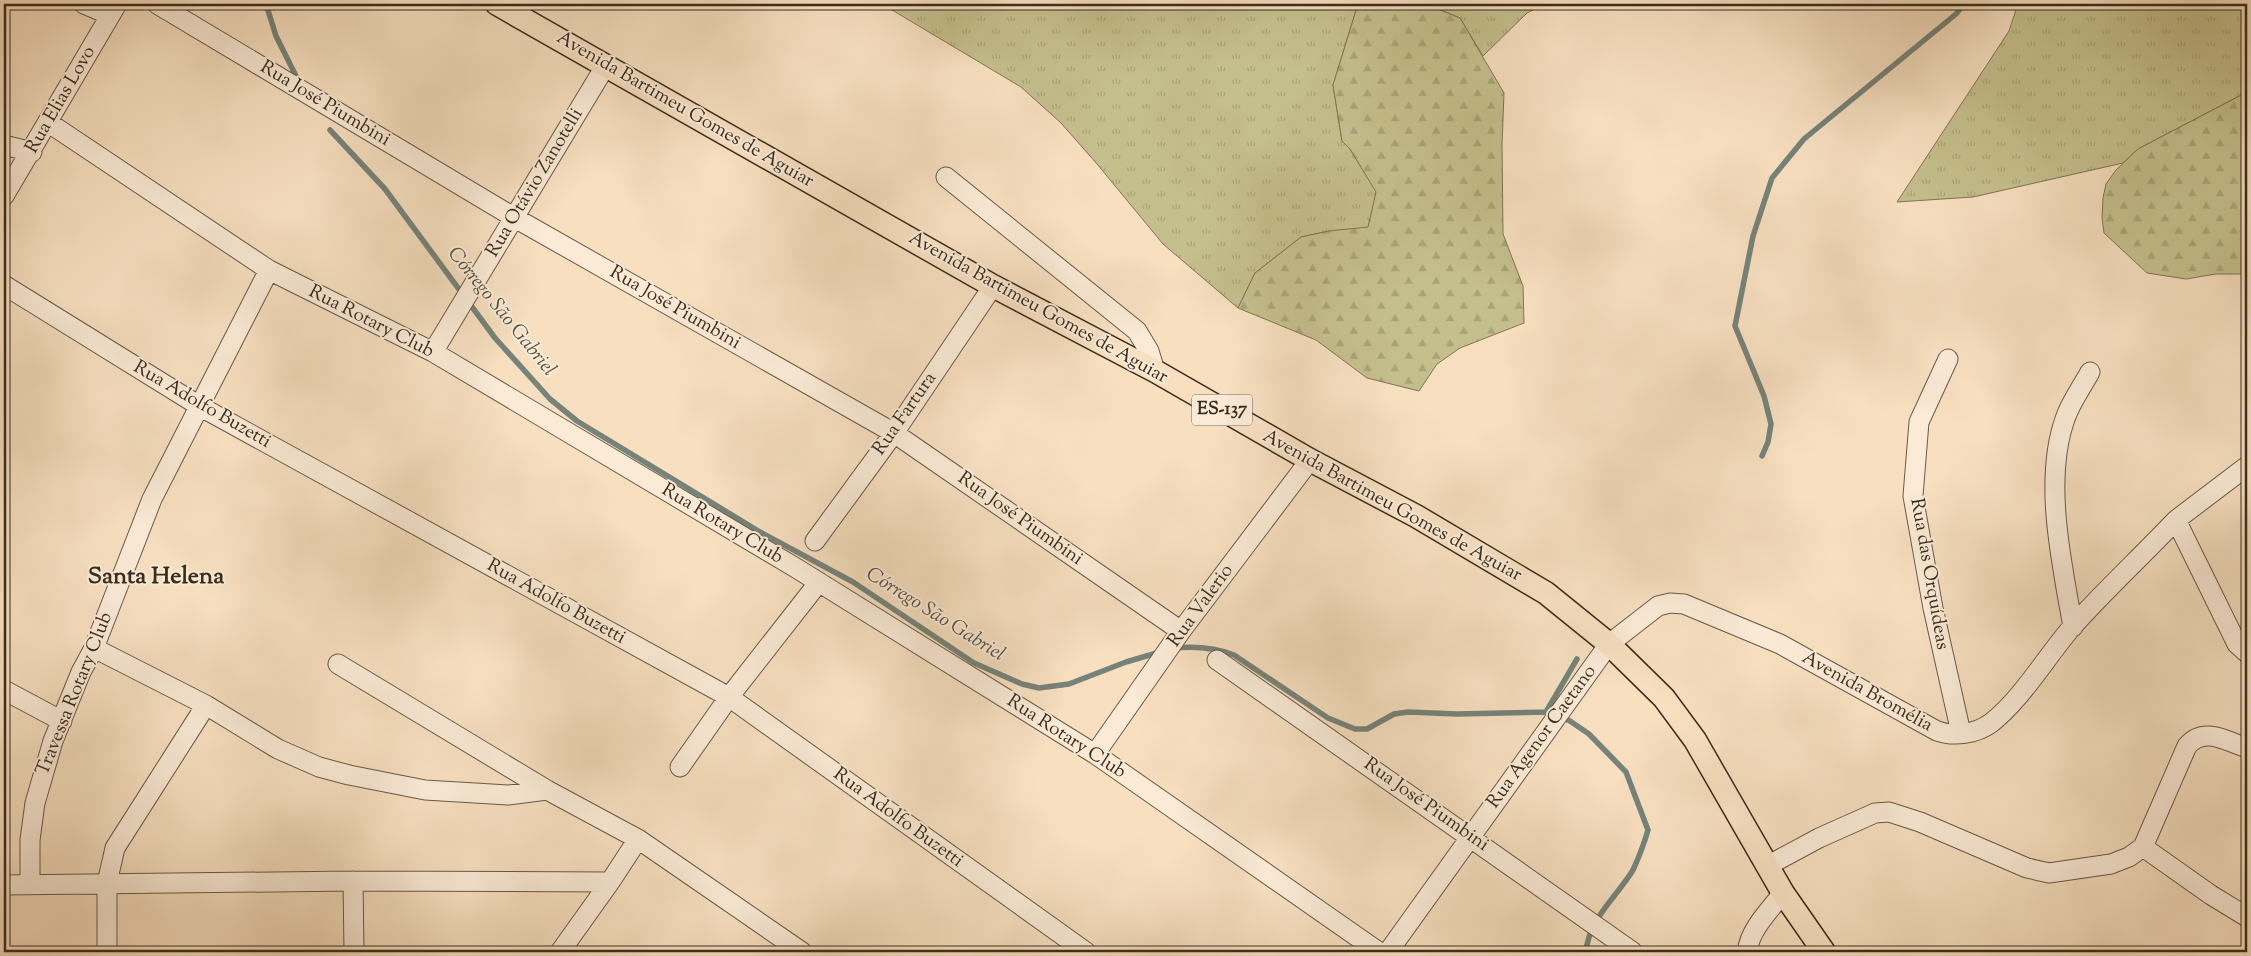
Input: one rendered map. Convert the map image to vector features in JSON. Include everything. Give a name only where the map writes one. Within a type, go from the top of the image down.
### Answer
[{"type":"main road","name":"Avenida Bartimeu Gomes de Aguiar","points":[[497,4],[993,286],[1155,371],[1310,460],[1416,516],[1546,593],[1609,644],[1664,698],[1695,740],[1783,893],[1824,952]]},
{"type":"street","points":[[84,4],[114,9]]},
{"type":"street","name":"Rua José Piumbini","points":[[156,4],[515,218],[894,433],[1179,634]]},
{"type":"street","name":"Rua Elias Lovo","points":[[4,196],[32,152],[114,9]]},
{"type":"street","name":"Rua Otávio Zanotelli","points":[[433,352],[606,65]]},
{"type":"street","name":"Rua Rotary Club","points":[[49,123],[269,270],[433,352],[818,582],[1095,754],[1379,952]]},
{"type":"street","points":[[4,145],[32,152]]},
{"type":"street","points":[[946,177],[1137,331],[1149,351],[1155,371]]},
{"type":"street","name":"Travessa Rotary Club","points":[[30,883],[30,840],[35,803],[44,768],[81,672],[94,648],[152,499],[201,407],[269,270]]},
{"type":"street","name":"Rua Adolfo Buzetti","points":[[4,285],[201,407],[729,697],[1086,952]]},
{"type":"street","name":"Rua Fartura","points":[[814,541],[894,433],[993,286]]},
{"type":"street","name":"Rua das Orquídeas","points":[[1948,359],[1919,422],[1913,496],[1933,608],[1961,733]]},
{"type":"street","points":[[2073,627],[2058,537],[2055,462],[2065,419],[2090,372]]},
{"type":"street","name":"Rua Valerio","points":[[1095,754],[1179,634],[1310,460]]},
{"type":"street","name":"Avenida Bromélia","points":[[1609,644],[1658,606],[1670,603],[1684,604],[1780,644],[1936,731],[1949,735],[1979,730],[1991,723],[2010,705],[2073,627],[2176,520],[2247,466]]},
{"type":"street","points":[[2176,520],[2237,644],[2247,653]]},
{"type":"street","points":[[680,767],[729,697],[818,582]]},
{"type":"street","name":"Rua Agenor Caetano","points":[[1388,952],[1609,644]]},
{"type":"street","points":[[94,648],[206,705],[278,749],[319,767],[425,790],[508,795],[547,790]]},
{"type":"street","name":"Rua José Piumbini","points":[[1217,660],[1633,952]]},
{"type":"street","points":[[338,664],[547,790],[638,839],[802,952]]},
{"type":"street","points":[[4,690],[62,721]]},
{"type":"street","points":[[107,952],[107,883],[115,848],[206,705]]},
{"type":"street","points":[[1767,866],[1827,834],[1875,813],[1889,812],[1920,822],[2027,868],[2049,873],[2111,864],[2129,857],[2143,847],[2187,746],[2194,738],[2202,735],[2216,737],[2247,748]]},
{"type":"street","points":[[560,952],[638,839]]},
{"type":"street","points":[[2143,847],[2211,895],[2247,916]]},
{"type":"street","points":[[353,881],[354,952]]},
{"type":"street","points":[[4,885],[30,883],[353,881],[610,882]]},
{"type":"street","points":[[1747,952],[1748,944],[1757,926],[1783,893]]},
{"type":"green space","points":[[882,4],[1358,4],[1333,85],[1342,141],[1350,149],[1377,192],[1368,228],[1329,231],[1301,237],[1255,273],[1238,308],[1163,244],[1061,123],[1021,87]]},
{"type":"green space","points":[[1358,4],[1426,4],[1460,18],[1504,93],[1502,145],[1503,234],[1523,286],[1524,323],[1460,348],[1437,364],[1419,391],[1367,378],[1316,340],[1238,308],[1255,273],[1301,237],[1329,231],[1368,227],[1376,192],[1350,149],[1342,141],[1333,85]]},
{"type":"green space","points":[[1426,4],[1545,4],[1527,13],[1483,56],[1460,18]]},
{"type":"green space","points":[[2018,4],[2247,4],[2247,92],[2138,149],[2123,163],[1973,197],[1897,202],[2009,31]]},
{"type":"green space","points":[[2247,92],[2247,274],[2216,274],[2186,279],[2147,273],[2104,233],[2102,218],[2106,184],[2116,170],[2138,149]]},
{"type":"waterway","name":"Córrego São Gabriel","points":[[266,4],[276,36],[296,76]]},
{"type":"waterway","points":[[1762,456],[1768,442],[1771,424],[1764,396],[1735,326],[1753,236],[1772,178],[1804,139],[1956,14],[1964,4]]},
{"type":"waterway","name":"Córrego São Gabriel","points":[[330,130],[385,189],[495,338],[550,399],[577,421],[760,532],[853,582],[974,663],[1022,684],[1039,688],[1069,684],[1126,662],[1160,652]]},
{"type":"waterway","name":"Córrego São Gabriel","points":[[1174,648],[1204,648],[1234,655],[1328,718],[1355,729],[1367,729],[1394,714],[1408,712],[1457,714],[1546,712],[1570,721],[1589,734],[1626,772],[1648,830],[1633,870],[1604,909],[1592,929],[1586,952]]},
{"type":"waterway","points":[[1546,712],[1577,659]]},
{"type":"district","name":"Santa Helena","points":[[156,577]]}]
